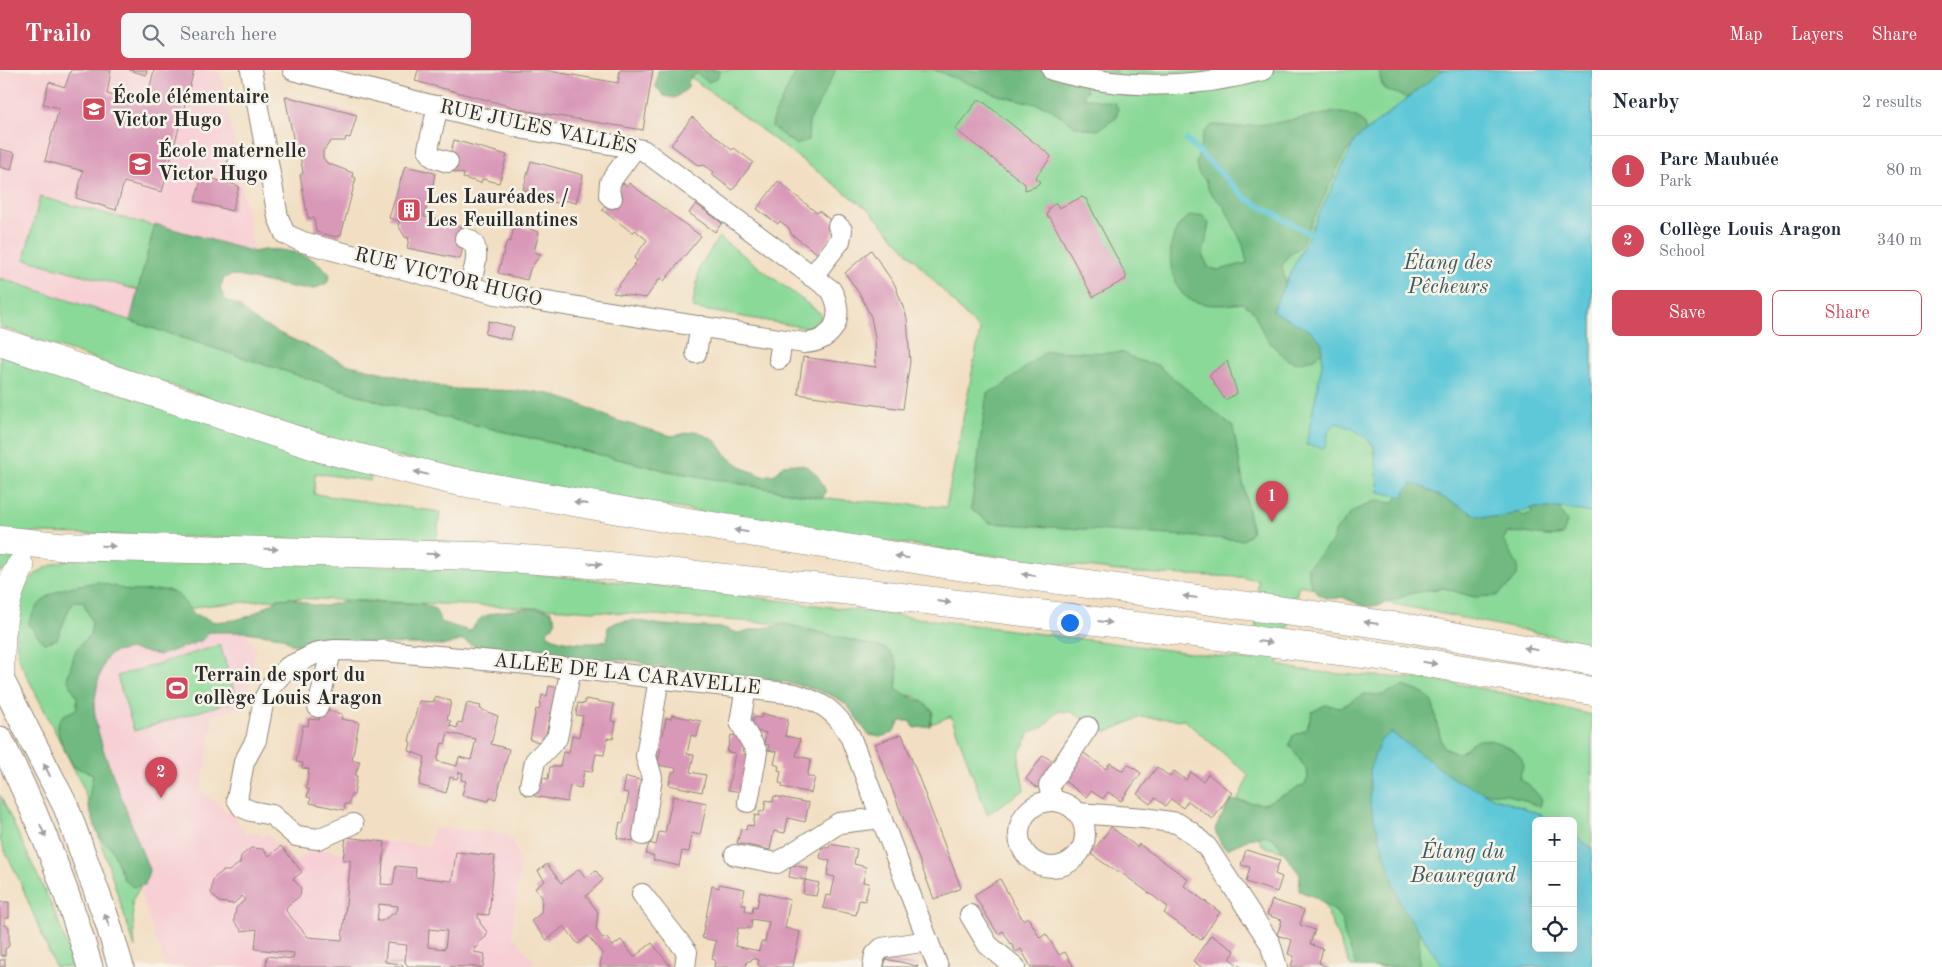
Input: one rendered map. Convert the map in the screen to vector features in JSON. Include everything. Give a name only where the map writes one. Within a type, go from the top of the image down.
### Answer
[{"type":"highway","points":[[0,342],[324,449],[450,480],[658,517],[950,565],[1296,612],[1476,639],[1586,659]]},
{"type":"highway","points":[[0,540],[59,546],[459,555],[580,562],[851,591],[1404,659],[1592,691]]},
{"type":"highway","points":[[0,677],[0,620],[12,583],[10,572],[59,546]]},
{"type":"main road","points":[[0,677],[66,807],[108,923],[120,967]]},
{"type":"main road","points":[[0,739],[26,791],[50,846],[74,913],[90,967]]},
{"type":"street","name":"RUE VICTOR HUGO","points":[[251,70],[278,217],[285,234],[302,242],[496,294],[701,326],[780,346],[817,343],[828,335],[834,326],[838,313],[837,300],[831,290]]},
{"type":"street","name":"RUE JULES VALLÈS","points":[[293,70],[524,129],[635,148],[650,156],[831,290]]},
{"type":"street","points":[[1052,70],[1126,85],[1177,83],[1238,77],[1263,70]]},
{"type":"street","points":[[438,106],[428,150],[434,157],[448,162]]},
{"type":"street","points":[[612,198],[609,195],[609,186],[635,148]]},
{"type":"street","points":[[238,164],[267,158]]},
{"type":"street","points":[[812,277],[840,241],[842,230],[838,226]]},
{"type":"street","points":[[466,238],[472,242],[476,252],[469,287]]},
{"type":"street","points":[[696,352],[701,326]]},
{"type":"street","points":[[318,707],[331,651]]},
{"type":"street","name":"ALLÉE DE LA CARAVELLE","points":[[353,824],[318,839],[296,836],[272,814],[251,811],[242,807],[237,799],[244,762],[256,740],[255,697],[271,686],[288,667],[302,658],[331,651],[383,651],[571,668],[795,694],[814,700],[839,716],[850,736],[938,967]]},
{"type":"street","points":[[530,785],[535,761],[557,738],[571,668]]},
{"type":"street","points":[[643,835],[652,778],[646,756],[658,678]]},
{"type":"street","points":[[746,688],[740,722],[758,752],[748,802]]},
{"type":"street","points":[[1053,801],[1049,786],[1088,727]]},
{"type":"street","points":[[1053,801],[1062,802],[1078,813],[1084,822],[1085,845],[1072,862],[1062,867],[1040,866],[1030,860],[1023,852],[1018,832],[1023,818],[1033,806],[1053,801]]},
{"type":"street","points":[[1078,813],[1144,818],[1177,823],[1191,832],[1207,847],[1270,944],[1277,967]]},
{"type":"street","points":[[735,855],[777,863],[840,823],[881,818]]},
{"type":"street","points":[[642,894],[687,952],[685,967]]},
{"type":"street","points":[[970,916],[988,945],[1015,967]]},
{"type":"street","points":[[873,967],[875,955],[882,948],[928,941]]},
{"type":"shaded area","points":[[0,70],[208,70],[221,73],[254,252],[155,225],[130,321],[0,278]]},
{"type":"shaded area","points":[[210,632],[245,632],[256,649],[245,706],[214,715],[201,792],[220,804],[227,814],[230,811],[248,835],[251,833],[261,833],[263,837],[267,833],[295,863],[312,849],[344,852],[346,837],[430,846],[433,828],[505,833],[515,846],[520,866],[512,934],[534,961],[527,967],[166,967],[154,936],[90,729],[86,664],[103,645]]},
{"type":"green space","points":[[658,70],[720,70],[717,78],[709,82],[697,74],[692,75],[688,82],[688,88],[675,98],[664,96],[656,87]]},
{"type":"green space","points":[[681,70],[1592,70],[1592,644],[1299,585],[1278,665],[1315,672],[1410,678],[1470,686],[1592,715],[1592,967],[1351,967],[1304,858],[1263,846],[1238,799],[1249,775],[1184,720],[1141,717],[1107,732],[1071,712],[1057,711],[1044,727],[1031,732],[1020,751],[1019,762],[1024,790],[987,814],[951,716],[931,724],[933,711],[917,697],[902,694],[896,689],[898,667],[887,649],[785,624],[564,609],[291,598],[201,606],[116,631],[86,664],[90,729],[140,887],[132,901],[135,948],[83,787],[21,664],[18,654],[16,616],[22,592],[28,582],[40,571],[70,559],[480,569],[682,588],[1254,661],[1258,580],[1240,577],[1134,573],[949,550],[795,528],[506,479],[350,446],[0,327],[0,278],[380,402],[668,471],[822,498],[946,507],[980,331],[869,210]]},
{"type":"green space","points":[[797,70],[836,70],[809,122],[808,140],[796,145],[772,127],[773,118]]},
{"type":"green space","points":[[934,70],[1117,70],[1116,74],[1085,84],[1087,91],[1083,94],[1085,98],[1115,103],[1118,109],[1116,118],[1098,130],[1075,126],[1048,107],[998,95]]},
{"type":"green space","points":[[1382,70],[1448,70],[1415,102],[1383,88],[1379,73]]},
{"type":"green space","points":[[1336,112],[1348,114],[1362,121],[1365,137],[1346,151],[1300,247],[1288,256],[1282,266],[1287,291],[1312,321],[1325,349],[1314,359],[1296,363],[1288,360],[1272,345],[1263,333],[1254,312],[1243,303],[1211,305],[1193,301],[1184,295],[1172,273],[1170,260],[1171,246],[1175,233],[1181,223],[1190,216],[1202,215],[1209,223],[1203,256],[1209,268],[1219,270],[1247,263],[1243,245],[1224,206],[1210,193],[1205,180],[1198,173],[1196,164],[1204,132],[1213,125],[1240,127]]},
{"type":"green space","points":[[40,197],[155,226],[138,290],[24,259]]},
{"type":"green space","points":[[155,224],[254,252],[264,250],[285,251],[296,253],[316,262],[330,275],[327,283],[314,289],[302,289],[232,275],[224,278],[220,288],[225,300],[239,306],[254,320],[346,364],[451,389],[529,391],[550,394],[582,405],[615,420],[672,436],[697,431],[717,442],[726,455],[743,468],[762,476],[776,474],[783,465],[799,464],[805,466],[815,473],[826,492],[822,498],[668,471],[380,402],[130,321]]},
{"type":"green space","points":[[719,237],[821,314],[817,324],[807,328],[692,308],[700,266]]},
{"type":"green space","points":[[1046,351],[1124,353],[1137,360],[1157,365],[1233,427],[1252,532],[1243,540],[990,523],[971,509],[987,393],[1001,387]]},
{"type":"green space","points":[[0,355],[205,421],[326,464],[372,473],[370,481],[315,473],[314,494],[440,512],[436,543],[0,532]]},
{"type":"green space","points":[[1405,481],[1515,508],[1523,516],[1532,513],[1529,504],[1559,503],[1561,513],[1567,522],[1563,535],[1507,533],[1503,540],[1518,566],[1517,576],[1510,585],[1496,596],[1474,597],[1443,588],[1413,593],[1380,605],[1366,607],[1342,597],[1334,599],[1321,596],[1316,592],[1310,581],[1308,566],[1332,542],[1336,530],[1353,511],[1375,501],[1394,503]]},
{"type":"green space","points":[[0,544],[39,550],[0,572]]},
{"type":"green space","points":[[98,582],[131,591],[168,590],[178,595],[194,614],[215,622],[250,616],[279,599],[291,598],[312,605],[324,606],[347,601],[423,604],[435,609],[441,622],[469,631],[480,619],[494,613],[536,609],[551,611],[556,620],[547,631],[548,635],[577,643],[607,641],[608,627],[617,622],[634,620],[662,625],[724,628],[737,633],[785,624],[887,649],[896,663],[896,689],[924,703],[933,711],[930,726],[915,728],[909,721],[900,721],[893,733],[880,737],[869,735],[846,704],[807,687],[781,681],[723,673],[649,666],[638,661],[484,651],[463,640],[446,645],[330,642],[311,638],[298,645],[291,644],[282,637],[245,632],[210,632],[201,641],[160,655],[131,649],[115,652],[109,655],[104,662],[98,681],[94,706],[96,724],[104,752],[149,870],[145,885],[133,887],[124,880],[112,849],[102,840],[97,832],[88,804],[93,774],[74,767],[59,733],[58,726],[60,720],[64,715],[77,708],[77,697],[67,679],[76,649],[89,636],[92,622],[83,602],[75,601],[69,609],[57,639],[44,643],[28,624],[40,604],[55,592]]},
{"type":"green space","name":"Terrain de sport du collège Louis Aragon","points":[[220,645],[237,700],[134,731],[117,676]]},
{"type":"green space","points":[[1403,686],[1423,693],[1431,700],[1444,748],[1459,753],[1474,742],[1481,740],[1504,745],[1517,753],[1521,758],[1523,765],[1519,779],[1528,784],[1542,799],[1540,807],[1507,794],[1468,792],[1419,922],[1419,967],[1357,967],[1345,937],[1342,921],[1336,912],[1315,897],[1299,891],[1300,875],[1275,840],[1266,835],[1249,839],[1227,849],[1221,844],[1215,830],[1231,800],[1264,804],[1304,785],[1308,778],[1307,771],[1289,744],[1293,736],[1307,729],[1312,712],[1325,705],[1341,707],[1365,694],[1382,695]]},
{"type":"green space","points":[[0,795],[56,915],[74,967],[55,967],[19,879],[0,841]]},
{"type":"water","name":"Étang des Pêcheurs","points":[[1443,70],[1592,70],[1592,513],[1561,508],[1533,508],[1498,518],[1478,516],[1421,486],[1412,484],[1405,492],[1404,497],[1379,492],[1374,447],[1362,435],[1346,426],[1335,423],[1329,430],[1325,448],[1306,445],[1322,364],[1322,343],[1311,331],[1272,311],[1355,140]]},
{"type":"water","name":"Étang du Beauregard","points":[[1391,732],[1454,779],[1495,798],[1544,817],[1532,817],[1532,952],[1577,952],[1577,838],[1592,848],[1592,967],[1443,967],[1400,903],[1370,805],[1370,768],[1380,741]]},
{"type":"building","points":[[71,70],[111,70],[107,94],[142,104],[145,95],[148,95],[154,70],[194,70],[162,192],[124,182],[116,210],[76,198],[83,171],[45,161],[59,108],[43,104],[49,82],[65,87]]},
{"type":"building","points":[[129,70],[147,70],[146,75]]},
{"type":"building","points":[[418,70],[544,70],[618,83],[620,70],[653,70],[643,130],[528,111],[415,81]]},
{"type":"building","points":[[285,96],[357,115],[350,138],[346,137],[345,141],[331,141],[323,151],[323,158],[327,163],[353,173],[352,176],[356,178],[341,235],[337,237],[316,232],[314,218],[308,218],[300,175],[303,173],[299,149],[295,148]]},
{"type":"building","points":[[978,100],[981,100],[1050,155],[1051,157],[1035,178],[1040,182],[1035,187],[1025,190],[1025,184],[955,129]]},
{"type":"building","points":[[692,117],[732,150],[734,148],[753,162],[733,190],[712,175],[714,172],[704,165],[699,166],[671,145]]},
{"type":"building","name":"Les Lauréades / Les Feuillantines","points":[[454,140],[507,155],[499,183],[482,179],[481,183],[463,178],[464,174],[446,170]]},
{"type":"building","points":[[0,149],[15,153],[11,170],[0,167]]},
{"type":"building","name":"Les Lauréades / Les Feuillantines","points":[[531,161],[583,175],[576,203],[559,199],[557,203],[539,199],[540,194],[523,190]]},
{"type":"building","name":"Les Lauréades / Les Feuillantines","points":[[405,166],[435,173],[430,203],[428,202],[424,217],[452,221],[451,224],[468,228],[460,259],[407,248],[409,238],[405,237],[398,225],[399,221],[389,218]]},
{"type":"building","points":[[202,176],[239,186],[232,211],[195,201]]},
{"type":"building","points":[[778,181],[817,213],[819,211],[838,226],[818,254],[791,234],[789,228],[780,221],[778,224],[757,209]]},
{"type":"building","points":[[623,183],[627,186],[629,183],[701,236],[664,281],[660,278],[646,298],[613,293],[637,261],[634,258],[647,240],[635,230],[633,233],[602,210]]},
{"type":"building","points":[[1082,197],[1086,199],[1126,275],[1126,279],[1093,297],[1050,217],[1047,217],[1049,208],[1056,203],[1059,208]]},
{"type":"building","points":[[696,204],[722,223],[715,232],[689,213]]},
{"type":"building","name":"Les Lauréades / Les Feuillantines","points":[[515,225],[539,232],[534,252],[541,254],[530,269],[527,280],[498,273],[507,241],[510,242]]},
{"type":"building","points":[[871,250],[895,285],[907,318],[910,361],[903,409],[798,394],[803,357],[876,367],[875,338],[871,317],[861,296],[845,273]]},
{"type":"building","points":[[489,321],[514,327],[510,340],[485,334]]},
{"type":"building","points":[[1227,361],[1237,393],[1225,400],[1209,375]]},
{"type":"building","points":[[549,686],[559,688],[554,713],[551,712],[544,743],[530,740],[536,709],[539,710],[542,695],[547,696]]},
{"type":"building","points":[[435,697],[451,701],[447,720],[451,721],[450,726],[457,728],[458,722],[462,723],[467,703],[481,706],[480,709],[498,716],[491,744],[509,749],[496,799],[490,798],[489,801],[462,795],[466,781],[461,780],[463,773],[459,772],[457,779],[450,777],[446,793],[419,785],[425,757],[409,751],[411,742],[409,741],[419,701],[434,702]],"holes":[[[448,733],[476,739],[471,760],[459,757],[457,766],[437,761],[442,743],[445,744]]]},
{"type":"building","points":[[585,699],[614,704],[611,721],[616,722],[613,739],[607,738],[604,755],[596,754],[592,772],[584,771],[581,788],[570,786],[567,802],[534,796],[536,782],[542,783],[543,778],[548,779],[550,767],[560,766],[563,752],[569,753],[572,735],[579,737],[583,716],[576,715],[578,703],[585,704]]},
{"type":"building","points":[[325,710],[342,714],[341,719],[359,722],[352,760],[360,761],[355,776],[357,776],[354,795],[351,795],[349,804],[345,804],[344,810],[310,803],[311,798],[307,797],[309,789],[306,789],[309,769],[302,768],[303,763],[296,762],[303,725],[308,726],[309,719],[319,720]]},
{"type":"building","points":[[762,714],[788,719],[785,736],[800,739],[796,756],[811,759],[807,776],[815,778],[811,793],[782,787],[783,784],[779,783],[781,771],[778,770],[779,766],[774,764],[777,752],[768,750],[769,745],[764,744],[766,733],[751,730],[754,717],[761,718]]},
{"type":"building","points":[[672,715],[701,721],[697,737],[691,735],[687,754],[694,755],[690,772],[706,775],[702,792],[669,785],[672,772],[675,772],[676,768],[657,765],[661,748],[655,747],[657,734],[663,735],[666,718],[671,719]]},
{"type":"building","points":[[902,734],[961,888],[934,899],[875,744]]},
{"type":"building","points":[[731,735],[745,738],[742,754],[750,756],[743,792],[728,790],[735,753],[727,752]]},
{"type":"building","points":[[1081,751],[1106,769],[1110,763],[1123,771],[1128,764],[1141,773],[1121,801],[1108,792],[1103,799],[1091,791],[1086,797],[1062,779]]},
{"type":"building","points":[[1043,755],[1055,763],[1037,788],[1026,779]]},
{"type":"building","points":[[1157,767],[1170,777],[1174,771],[1186,780],[1191,772],[1203,781],[1208,774],[1232,793],[1213,819],[1188,801],[1183,808],[1171,799],[1166,806],[1155,798],[1150,804],[1137,794]]},
{"type":"building","points":[[626,777],[641,780],[638,795],[644,796],[633,841],[617,838],[620,822],[623,823],[629,793],[623,792]]},
{"type":"building","points":[[673,796],[707,803],[700,835],[692,833],[689,852],[682,851],[679,866],[653,860],[654,856],[646,854],[649,843],[656,845],[659,832],[665,833]]},
{"type":"building","points":[[774,796],[809,803],[805,822],[788,818],[785,833],[774,831],[770,850],[737,843],[741,829],[746,830],[747,825],[753,826],[755,815],[759,816],[760,811],[764,812],[766,800],[773,802]]},
{"type":"building","points":[[1111,827],[1137,847],[1139,844],[1188,879],[1184,886],[1220,912],[1201,940],[1164,913],[1168,907],[1119,871],[1118,873],[1091,854]]},
{"type":"building","points":[[346,837],[385,842],[381,884],[393,885],[396,866],[416,868],[415,877],[452,881],[456,852],[495,856],[489,915],[478,914],[480,923],[487,932],[486,937],[478,943],[478,947],[475,947],[474,952],[485,954],[483,967],[408,966],[405,962],[407,945],[387,943],[385,962],[402,964],[404,967],[266,967],[267,956],[293,959],[294,953],[255,949],[257,929],[242,931],[234,921],[236,908],[245,900],[242,896],[233,904],[219,902],[211,893],[213,879],[223,871],[229,871],[240,863],[241,856],[251,848],[263,849],[269,856],[281,846],[302,872],[293,879],[301,888],[300,896],[287,906],[286,911],[308,937],[342,940],[350,868],[350,860],[343,860]],"holes":[[[379,904],[398,906],[397,911],[382,921],[377,921]],[[429,929],[447,931],[445,949],[428,947]]]},
{"type":"building","points":[[830,844],[857,849],[854,864],[866,867],[863,882],[869,883],[865,901],[859,900],[856,915],[823,908],[826,895],[831,896],[835,877],[827,875],[830,861],[820,858],[822,847],[829,848]]},
{"type":"building","points":[[1246,850],[1280,860],[1275,874],[1282,877],[1277,892],[1246,882],[1250,867],[1241,865]]},
{"type":"building","points":[[547,864],[561,883],[579,869],[586,878],[596,871],[603,880],[586,896],[598,912],[596,929],[603,939],[606,937],[613,946],[621,940],[634,957],[652,943],[671,967],[600,967],[602,953],[588,936],[578,944],[564,926],[547,940],[531,921],[541,913],[542,897],[535,888],[545,881],[538,871]]},
{"type":"building","points":[[791,865],[808,868],[805,880],[789,877]]},
{"type":"building","points":[[1000,879],[1023,920],[1028,917],[1040,938],[1046,934],[1059,955],[1065,952],[1074,967],[1031,967],[1021,949],[1016,952],[1003,931],[998,934],[974,895]]},
{"type":"building","points":[[805,880],[819,883],[816,896],[803,894]]},
{"type":"building","points":[[719,884],[745,889],[742,904],[746,905],[745,911],[752,913],[753,906],[757,907],[760,892],[790,900],[785,928],[800,932],[793,967],[761,967],[758,964],[759,960],[752,958],[751,961],[747,961],[746,967],[714,967],[715,960],[712,959],[716,941],[702,938],[712,886],[719,888]],"holes":[[[752,919],[769,922],[765,942],[761,942],[759,951],[735,946],[738,928],[751,928]]]},
{"type":"building","points":[[1272,900],[1304,910],[1300,925],[1315,930],[1310,944],[1323,949],[1319,963],[1329,967],[1291,967],[1294,956],[1288,954],[1292,940],[1277,935],[1282,920],[1267,915]]},
{"type":"building","points":[[0,902],[9,902],[9,918],[5,918],[5,925],[9,927],[9,946],[5,949],[5,956],[0,955]]},
{"type":"building","points":[[1211,935],[1235,951],[1230,959],[1241,967],[1202,967],[1193,961]]},
{"type":"building","points":[[886,959],[918,966],[918,967],[884,967]]},
{"type":"building","points":[[0,960],[5,960],[5,967],[0,967]]},
{"type":"waterway","points":[[1187,140],[1246,198],[1309,233]]},
{"type":"place","name":"École élémentaire Victor Hugo","points":[[94,109]]},
{"type":"place","name":"École maternelle Victor Hugo","points":[[140,164]]},
{"type":"place","name":"Les Lauréades / Les Feuillantines","points":[[409,210]]},
{"type":"place","name":"Parc Maubuée","points":[[1272,522]]},
{"type":"place","name":"Terrain de sport du collège Louis Aragon","points":[[177,688]]},
{"type":"place","name":"Collège Louis Aragon","points":[[161,798]]}]
